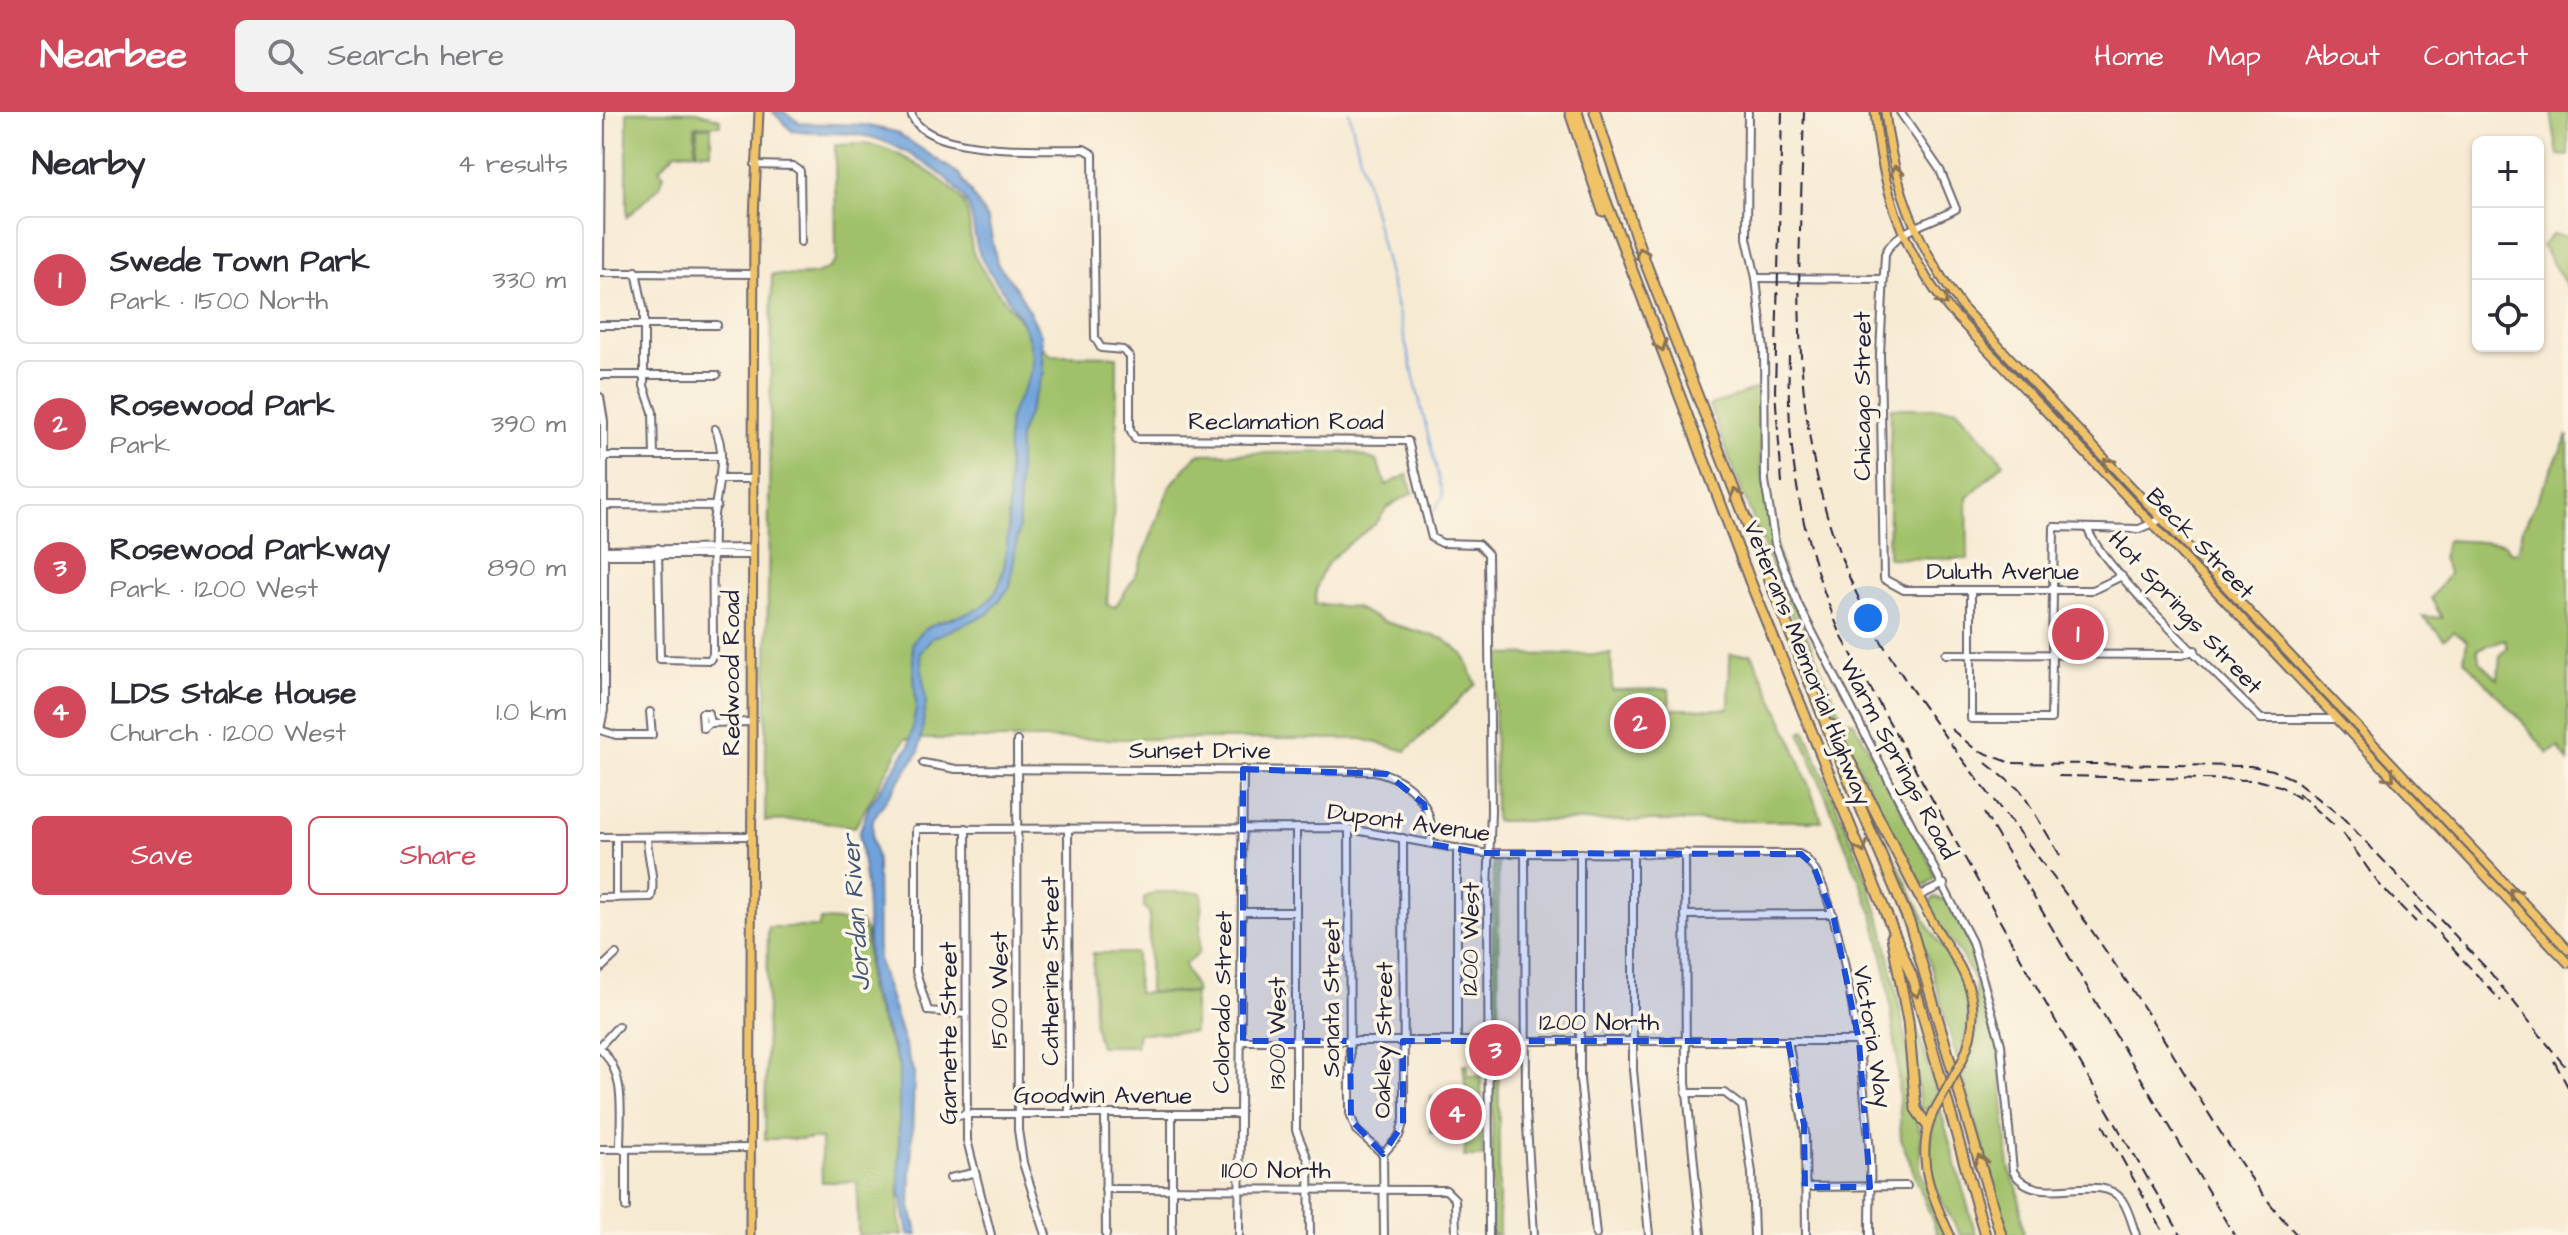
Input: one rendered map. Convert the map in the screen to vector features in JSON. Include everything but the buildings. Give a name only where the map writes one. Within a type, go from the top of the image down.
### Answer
[{"type":"highway","points":[[1570,112],[1597,196],[1634,273]]},
{"type":"highway","name":"Veterans Memorial Highway","points":[[1577,112],[1587,149],[1750,581],[1912,977],[1985,1235]]},
{"type":"highway","name":"Veterans Memorial Highway","points":[[1595,112],[1640,249],[1819,705],[1910,924],[2001,1235]]},
{"type":"highway","points":[[1819,705],[1843,745],[1919,896]]},
{"type":"highway","points":[[1890,918],[1908,1021],[1916,1109],[1927,1125]]},
{"type":"main road","name":"Redwood Road","points":[[750,1235],[752,479],[755,165],[759,112]]},
{"type":"main road","name":"Beck Street","points":[[1875,112],[1883,171],[1903,234],[1923,273],[1958,319],[2568,963]]},
{"type":"main road","name":"Beck Street","points":[[1885,112],[1895,169],[1915,229],[1939,274],[1973,320],[2568,950]]},
{"type":"main road","points":[[1919,896],[1969,982],[1973,1021],[1962,1061],[1927,1125],[1923,1153],[1927,1182],[1950,1235]]},
{"type":"street","points":[[601,112],[600,273],[754,274]]},
{"type":"street","name":"Reclamation Road","points":[[911,112],[917,126],[923,130],[983,147],[1084,149],[1093,154],[1095,338],[1101,348],[1123,350],[1130,357],[1130,421],[1135,439],[1408,441],[1432,538],[1442,543],[1478,544],[1484,549]]},
{"type":"street","name":"Warm Springs Road","points":[[1748,112],[1747,238],[1756,278],[1764,350],[1765,481],[1778,552],[1821,650],[1972,942],[2001,1044],[2011,1162],[2016,1176],[2024,1184],[2039,1189],[2112,1192],[2122,1199],[2136,1235]]},
{"type":"street","points":[[1900,112],[1940,170],[1956,209],[1903,234]]},
{"type":"street","points":[[755,165],[793,166],[800,171],[801,242]]},
{"type":"street","name":"Chicago Street","points":[[1884,579],[1882,279],[1889,246],[1903,234]]},
{"type":"street","points":[[636,273],[644,325],[644,375],[653,416],[654,456]]},
{"type":"street","points":[[1756,278],[1882,279]]},
{"type":"street","points":[[600,325],[717,325]]},
{"type":"street","points":[[600,375],[717,375]]},
{"type":"street","points":[[600,397],[604,456],[600,730],[616,735],[652,735],[650,712]]},
{"type":"street","points":[[658,551],[662,660],[705,662],[712,658],[713,551],[719,456],[715,429]]},
{"type":"street","points":[[604,456],[719,456]]},
{"type":"street","points":[[718,479],[752,479]]},
{"type":"street","points":[[604,505],[717,506]]},
{"type":"street","points":[[1971,591],[1971,719],[2051,719],[2054,527],[2139,529],[2162,519]]},
{"type":"street","name":"Hot Springs Street","points":[[2088,529],[2092,540],[2122,576],[2261,719],[2337,719]]},
{"type":"street","name":"1200 West","points":[[1484,549],[1488,557],[1490,625],[1489,1235]]},
{"type":"street","points":[[602,550],[752,551]]},
{"type":"street","name":"Duluth Avenue","points":[[1884,579],[1904,590],[2052,591],[2099,590],[2122,576]]},
{"type":"street","points":[[1946,654],[2183,655],[2195,650]]},
{"type":"street","points":[[710,723],[752,722]]},
{"type":"street","name":"1500 West","points":[[1017,741],[1018,1114],[1023,1163],[1046,1235]]},
{"type":"street","name":"Sunset Drive","points":[[923,763],[950,769],[1360,769],[1387,774],[1406,784],[1424,804],[1432,825],[1430,843]]},
{"type":"street","name":"Colorado Street","points":[[1239,1235],[1243,769]]},
{"type":"street","name":"Garnette Street","points":[[966,828],[966,1114],[973,1173],[991,1235]]},
{"type":"street","name":"Catherine Street","points":[[1068,828],[1069,1114]]},
{"type":"street","name":"1300 West","points":[[1296,828],[1296,1130],[1309,1161],[1310,1235]]},
{"type":"street","name":"Dupont Avenue","points":[[966,1014],[931,1012],[920,992],[916,972],[916,829],[1349,829],[1491,853],[1801,854]]},
{"type":"street","name":"Sonata Street","points":[[1349,829],[1351,1120],[1358,1132],[1383,1154]]},
{"type":"street","points":[[600,837],[751,836]]},
{"type":"street","points":[[616,837],[616,898]]},
{"type":"street","points":[[600,898],[651,897],[654,883],[647,837]]},
{"type":"street","name":"Oakley Street","points":[[1384,1235],[1383,1154],[1403,1124],[1403,838]]},
{"type":"street","points":[[1457,848],[1457,1041]]},
{"type":"street","points":[[1525,853],[1526,1041],[1534,1235]]},
{"type":"street","points":[[1580,853],[1582,1110],[1596,1235]]},
{"type":"street","points":[[1633,853],[1635,1107],[1649,1235]]},
{"type":"street","points":[[1685,853],[1686,1093],[1701,1235]]},
{"type":"street","name":"Victoria Way","points":[[1801,854],[1811,862],[1833,914],[1859,1041],[1870,1187],[1870,1235]]},
{"type":"street","points":[[1919,896],[1944,884]]},
{"type":"street","points":[[1243,912],[1296,912]]},
{"type":"street","points":[[1685,915],[1833,914]]},
{"type":"street","points":[[600,969],[616,954]]},
{"type":"street","points":[[618,1026],[600,1047],[612,1061],[619,1079],[626,1208]]},
{"type":"street","name":"1200 North","points":[[1243,1041],[1859,1041]]},
{"type":"street","points":[[1788,1041],[1804,1125],[1806,1235]]},
{"type":"street","points":[[1686,1093],[1725,1093],[1742,1106],[1752,1173],[1754,1235]]},
{"type":"street","name":"Goodwin Avenue","points":[[947,1119],[966,1114],[1239,1114]]},
{"type":"street","points":[[1105,1114],[1106,1235]]},
{"type":"street","points":[[1172,1114],[1172,1235]]},
{"type":"street","points":[[600,1149],[751,1148]]},
{"type":"street","points":[[950,1178],[973,1173]]},
{"type":"street","points":[[1805,1187],[1907,1186]]},
{"type":"street","name":"1100 North","points":[[1105,1189],[1446,1190],[1455,1199],[1456,1235]]},
{"type":"highlighted area","points":[[1243,769],[1387,774],[1424,804],[1431,844],[1482,853],[1801,854],[1813,865],[1834,919],[1859,1041],[1870,1187],[1805,1187],[1804,1125],[1788,1041],[1403,1041],[1403,1124],[1383,1154],[1351,1120],[1350,1041],[1243,1041]]},
{"type":"green space","points":[[627,112],[696,112],[720,119],[720,125],[695,126],[695,152],[676,152],[659,169],[664,175],[660,186],[627,217]]},
{"type":"green space","points":[[2568,112],[2568,156],[2558,155],[2551,113]]},
{"type":"green space","points":[[697,127],[711,127],[711,152],[697,152]]},
{"type":"green space","points":[[858,144],[882,148],[923,168],[949,186],[964,204],[973,252],[978,262],[1008,305],[1051,355],[1117,356],[1116,471],[1107,605],[1115,607],[1136,575],[1170,486],[1198,454],[1352,452],[1377,461],[1386,485],[1407,475],[1413,493],[1386,509],[1375,524],[1334,556],[1320,576],[1315,604],[1354,607],[1382,621],[1444,639],[1464,655],[1476,684],[1406,751],[1362,739],[905,739],[855,827],[813,820],[765,821],[772,274],[815,274],[830,267],[836,260],[835,145]]},
{"type":"green space","points":[[2553,234],[2568,237],[2568,288],[2544,249],[2544,244]]},
{"type":"green space","points":[[1761,387],[1763,477],[1770,518],[1792,598],[1843,719],[1854,722],[1931,865],[1935,877],[1926,885],[1918,883],[1912,874],[1820,689],[1709,406]]},
{"type":"green space","points":[[1891,408],[1956,408],[2004,463],[1967,498],[1968,559],[1888,558]]},
{"type":"green space","points":[[2568,435],[2568,762],[2558,747],[2548,754],[2520,719],[2464,660],[2467,641],[2454,632],[2444,639],[2422,616],[2442,618],[2431,598],[2449,574],[2442,558],[2447,540],[2504,543],[2511,553],[2519,551],[2522,531]],"holes":[[[2505,639],[2507,648],[2500,655],[2498,679],[2480,662],[2477,649]]]},
{"type":"green space","points":[[2058,621],[2097,621],[2097,649],[2058,649]]},
{"type":"green space","points":[[1611,654],[1612,690],[1669,689],[1670,709],[1729,709],[1730,654],[1752,654],[1791,738],[1822,821],[1495,821],[1494,655]]},
{"type":"green space","points":[[1805,730],[1864,871],[1883,928],[1907,1042],[1912,1110],[1921,1134],[1920,1170],[1945,1235],[1938,1235],[1901,1139],[1897,1057],[1885,965],[1873,914],[1800,732]]},
{"type":"green space","points":[[1864,798],[1922,914],[1962,981],[1969,1015],[1957,1059],[1928,957]]},
{"type":"green space","points":[[1493,859],[1498,859],[1499,1235],[1492,1235]]},
{"type":"green space","points":[[1155,892],[1200,892],[1202,895],[1199,953],[1184,965],[1197,992],[1149,992],[1149,912],[1144,907],[1144,898]]},
{"type":"green space","points":[[1935,897],[1945,900],[1952,907],[1969,943],[1997,1033],[2009,1167],[2018,1191],[2024,1235],[2008,1235],[1961,1071],[1976,1034],[1975,982],[1961,955],[1929,911],[1929,903]]},
{"type":"green space","points":[[820,920],[860,922],[866,933],[868,989],[899,1067],[899,1218],[903,1235],[858,1235],[857,1182],[822,1182],[821,1139],[765,1139],[768,927],[819,927]]},
{"type":"green space","points":[[1093,953],[1136,953],[1137,993],[1194,993],[1194,1032],[1138,1033],[1136,1046],[1100,1046],[1094,1024]]},
{"type":"green space","points":[[1905,985],[1937,1097],[1927,1110],[1920,1108]]},
{"type":"green space","points":[[1463,1064],[1468,1064],[1468,1076],[1481,1076],[1482,1157],[1464,1157],[1467,1130],[1473,1127],[1473,1101],[1467,1099]]},
{"type":"green space","points":[[1431,1096],[1440,1098],[1440,1133],[1431,1133]]},
{"type":"green space","points":[[1940,1108],[1976,1235],[1961,1235],[1942,1203],[1931,1174],[1930,1144]]},
{"type":"water","points":[[773,112],[784,112],[800,123],[864,125],[896,132],[959,174],[988,220],[997,263],[1019,292],[1041,334],[1044,372],[1019,437],[1019,526],[1010,587],[988,614],[932,638],[920,653],[926,702],[919,752],[873,819],[872,839],[877,861],[878,960],[914,1074],[910,1205],[918,1235],[908,1235],[899,1184],[899,1065],[870,988],[866,887],[859,833],[869,806],[909,746],[916,707],[912,643],[930,626],[966,614],[988,602],[1002,576],[1008,535],[1009,419],[1029,378],[1031,347],[1021,321],[980,255],[969,208],[948,180],[921,160],[877,139],[792,131]]},
{"type":"waterway","points":[[1349,112],[1443,496],[1434,511]]},
{"type":"railway","points":[[1782,112],[1775,391],[1782,483]]},
{"type":"railway","points":[[1804,112],[1800,254],[1804,389],[1813,455],[1828,520],[1853,585],[1887,651],[1911,688],[2069,898],[2143,1007],[2245,1169],[2297,1235]]},
{"type":"railway","points":[[1789,356],[1790,430],[1800,501],[1817,570],[1843,639],[2064,1036],[2181,1235]]},
{"type":"railway","points":[[1951,729],[1975,749],[2011,763],[2250,766],[2273,770],[2295,780],[2343,818],[2489,971],[2568,1070]]},
{"type":"railway","points":[[1986,763],[2021,791],[2063,860]]},
{"type":"railway","points":[[2058,776],[2256,780],[2280,786],[2304,801]]},
{"type":"railway","points":[[2298,793],[2337,828]]},
{"type":"railway","points":[[1984,813],[2234,1235]]},
{"type":"railway","points":[[2343,833],[2378,883],[2416,922]]},
{"type":"railway","points":[[2414,907],[2501,1001]]},
{"type":"railway","points":[[2554,1061],[2568,1087]]},
{"type":"railway","points":[[2103,1125],[2165,1235]]},
{"type":"place","name":"Swede Town Park","points":[[2078,634]]},
{"type":"place","name":"Rosewood Park","points":[[1640,723]]},
{"type":"place","name":"Rosewood Parkway","points":[[1495,1050]]},
{"type":"place","name":"LDS Stake House","points":[[1456,1114]]},
{"type":"water label","name":"Jordan River","points":[[856,913]]}]
